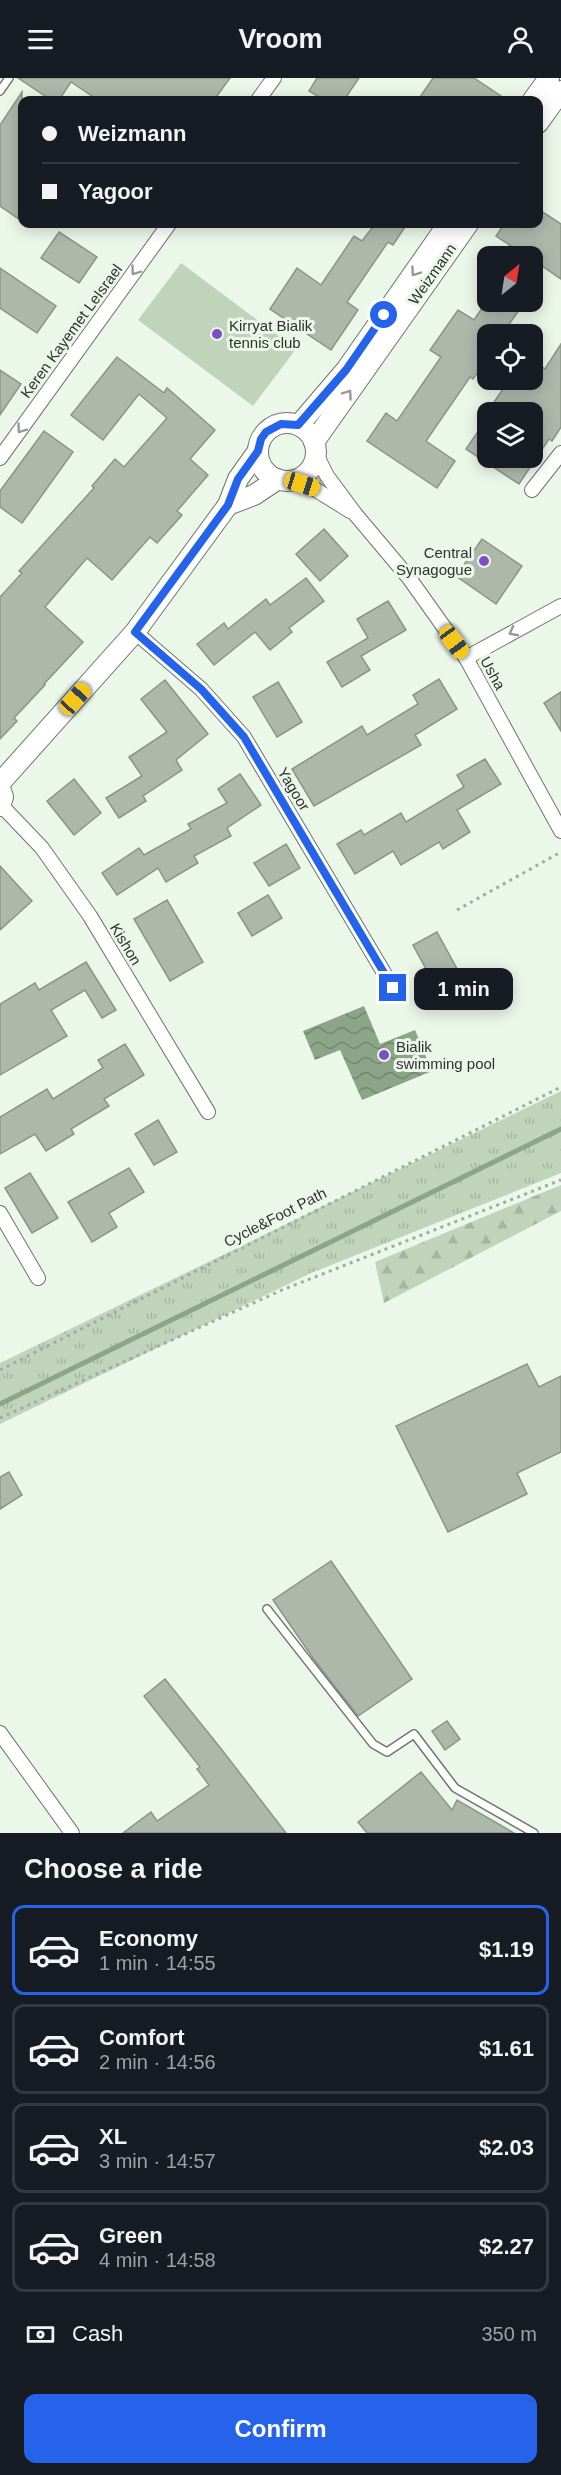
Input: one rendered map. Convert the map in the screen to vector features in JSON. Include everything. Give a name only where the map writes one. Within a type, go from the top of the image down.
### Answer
[{"type":"street","points":[[261,96],[274,78]]},
{"type":"street","points":[[537,96],[549,78]]},
{"type":"street","points":[[543,116],[561,91]]},
{"type":"street","name":"Keren Kayemet LeIsrael","points":[[0,458],[166,228]]},
{"type":"street","name":"Weizmann","points":[[298,425],[346,370],[445,228]]},
{"type":"street","name":"Weizmann","points":[[315,448],[465,228]]},
{"type":"street","points":[[0,783],[135,632],[228,505],[238,479],[258,451],[261,439],[273,427],[290,423],[298,425],[310,435],[315,448],[312,467],[307,473],[284,480],[228,505]]},
{"type":"street","name":"Usha","points":[[315,448],[327,476],[356,515],[409,578],[466,657],[561,831]]},
{"type":"street","points":[[258,451],[261,464],[266,471],[284,480]]},
{"type":"street","points":[[532,490],[561,453]]},
{"type":"street","name":"Usha","points":[[284,480],[313,488],[356,515]]},
{"type":"street","points":[[466,657],[561,606]]},
{"type":"street","name":"Yagoor","points":[[135,632],[201,689],[244,737],[393,988]]},
{"type":"street","name":"Kishon","points":[[0,800],[42,848],[90,916],[208,1112]]},
{"type":"street","points":[[0,1213],[38,1278]]},
{"type":"street","points":[[0,1733],[72,1833]]},
{"type":"lane","points":[[0,91],[9,78]]},
{"type":"lane","points":[[267,1609],[373,1744],[387,1752],[414,1734],[455,1788],[534,1833]]},
{"type":"path","points":[[457,910],[561,852]]},
{"type":"path","name":"Cycle&Foot Path","points":[[0,1370],[561,1087]]},
{"type":"path","points":[[0,1418],[282,1290],[561,1179]]},
{"type":"green space","name":"Kirryat Bialik tennis club","points":[[181,263],[296,349],[253,406],[138,320]]},
{"type":"green space","points":[[561,1091],[561,1173],[311,1273],[0,1424],[0,1363]]},
{"type":"green space","points":[[561,1185],[561,1211],[384,1303],[375,1262]]},
{"type":"water","name":"Bialik swimming pool","points":[[364,1006],[380,1044],[415,1030],[432,1071],[362,1100],[340,1050],[315,1060],[303,1031]]},
{"type":"building","points":[[18,78],[230,78],[217,96],[92,96],[71,82],[62,96],[45,96]]},
{"type":"building","points":[[317,78],[359,78],[347,96],[317,96],[309,91]]},
{"type":"building","points":[[433,78],[474,78],[501,96],[421,96]]},
{"type":"building","points":[[18,98],[18,218],[0,206],[0,125]]},
{"type":"building","points":[[543,212],[561,224],[561,279],[543,267],[543,246],[511,246],[496,236],[501,228],[543,228]]},
{"type":"building","points":[[372,228],[404,228],[393,245],[388,242],[347,302],[358,310],[331,350],[270,309],[297,268],[321,285],[354,236],[362,241]]},
{"type":"building","points":[[59,232],[97,257],[79,283],[41,258]]},
{"type":"building","points":[[0,268],[56,306],[37,333],[0,308]]},
{"type":"building","points":[[458,310],[474,320],[479,312],[518,312],[509,324],[477,324],[477,373],[473,379],[470,377],[426,441],[455,461],[437,488],[367,441],[386,413],[397,421],[441,357],[430,350]]},
{"type":"building","points":[[561,344],[561,427],[552,441],[549,439],[543,448],[543,402],[494,402],[502,390],[543,390],[543,368],[545,369]]},
{"type":"building","points":[[117,357],[164,393],[167,388],[215,430],[190,459],[208,475],[177,511],[182,515],[157,543],[150,537],[112,580],[87,558],[45,607],[83,642],[14,718],[17,721],[0,739],[0,597],[22,573],[19,571],[94,488],[92,486],[115,459],[124,467],[167,418],[139,394],[103,440],[71,415]]},
{"type":"building","points":[[0,370],[21,384],[0,415]]},
{"type":"building","points":[[44,431],[73,452],[22,523],[0,507],[0,491]]},
{"type":"building","points":[[477,433],[477,456],[466,449]]},
{"type":"building","points":[[495,468],[530,468],[519,484]]},
{"type":"building","points":[[324,529],[348,556],[320,581],[296,554]]},
{"type":"building","points":[[482,539],[522,566],[496,604],[456,576]]},
{"type":"building","points":[[306,578],[324,601],[289,628],[292,632],[270,650],[255,632],[214,665],[197,644],[224,623],[228,629],[266,599],[270,605]]},
{"type":"building","points":[[388,601],[406,630],[361,656],[370,670],[342,687],[327,662],[368,638],[357,619]]},
{"type":"building","points":[[439,679],[457,709],[415,735],[421,745],[314,806],[292,769],[362,726],[367,735],[418,704],[413,695]]},
{"type":"building","points":[[165,680],[208,734],[176,760],[182,770],[143,796],[146,801],[119,818],[106,798],[142,776],[129,757],[167,732],[141,699]]},
{"type":"building","points":[[278,682],[302,722],[277,737],[253,697]]},
{"type":"building","points":[[561,692],[561,731],[544,703]]},
{"type":"building","points":[[485,759],[501,784],[457,810],[470,832],[443,849],[439,842],[401,865],[393,851],[355,874],[337,844],[361,830],[364,835],[401,813],[406,822],[464,787],[457,775]]},
{"type":"building","points":[[240,774],[261,805],[227,828],[231,836],[194,856],[198,863],[166,882],[158,868],[117,895],[102,873],[139,848],[144,855],[191,829],[188,824],[227,803],[218,789]]},
{"type":"building","points":[[74,779],[101,813],[74,835],[47,801]]},
{"type":"building","points":[[286,844],[300,868],[269,886],[254,863]]},
{"type":"building","points":[[0,866],[32,901],[0,930]]},
{"type":"building","points":[[268,895],[282,918],[252,936],[238,913]]},
{"type":"building","points":[[167,900],[203,962],[170,981],[134,919]]},
{"type":"building","points":[[437,932],[462,978],[438,991],[413,945]]},
{"type":"building","points":[[86,962],[116,1010],[102,1018],[85,990],[51,1010],[67,1036],[0,1075],[0,1004],[35,983],[39,990]]},
{"type":"building","points":[[125,1044],[144,1075],[104,1099],[109,1106],[71,1129],[74,1134],[46,1151],[35,1134],[0,1154],[0,1117],[47,1089],[53,1099],[103,1068],[98,1060]]},
{"type":"building","points":[[158,1120],[177,1152],[154,1165],[135,1134]]},
{"type":"building","points":[[129,1168],[144,1192],[109,1213],[117,1227],[92,1242],[68,1202]]},
{"type":"building","points":[[30,1173],[58,1218],[32,1233],[5,1188]]},
{"type":"building","points":[[527,1364],[539,1387],[561,1376],[561,1452],[517,1473],[527,1494],[448,1532],[396,1426]]},
{"type":"building","points":[[9,1472],[22,1495],[0,1509],[0,1477]]},
{"type":"building","points":[[331,1561],[412,1679],[358,1716],[315,1661],[273,1600]]},
{"type":"building","points":[[165,1679],[286,1833],[123,1833],[151,1812],[157,1821],[209,1785],[197,1769],[200,1767],[144,1696]]},
{"type":"building","points":[[447,1721],[460,1739],[445,1750],[432,1731]]},
{"type":"building","points":[[421,1772],[452,1810],[457,1800],[514,1833],[367,1833],[358,1822]]},
{"type":"waterway","points":[[0,1404],[561,1129]]},
{"type":"place","name":"Kirryat Bialik tennis club","points":[[217,334]]},
{"type":"place","name":"Central Synagogue","points":[[484,561]]},
{"type":"place","name":"Bialik swimming pool","points":[[384,1055]]},
{"type":"route","points":[[384,315],[346,370],[298,425],[281,424],[266,432],[261,439],[258,451],[238,479],[228,505],[135,632],[201,689],[244,737],[393,988]]}]
